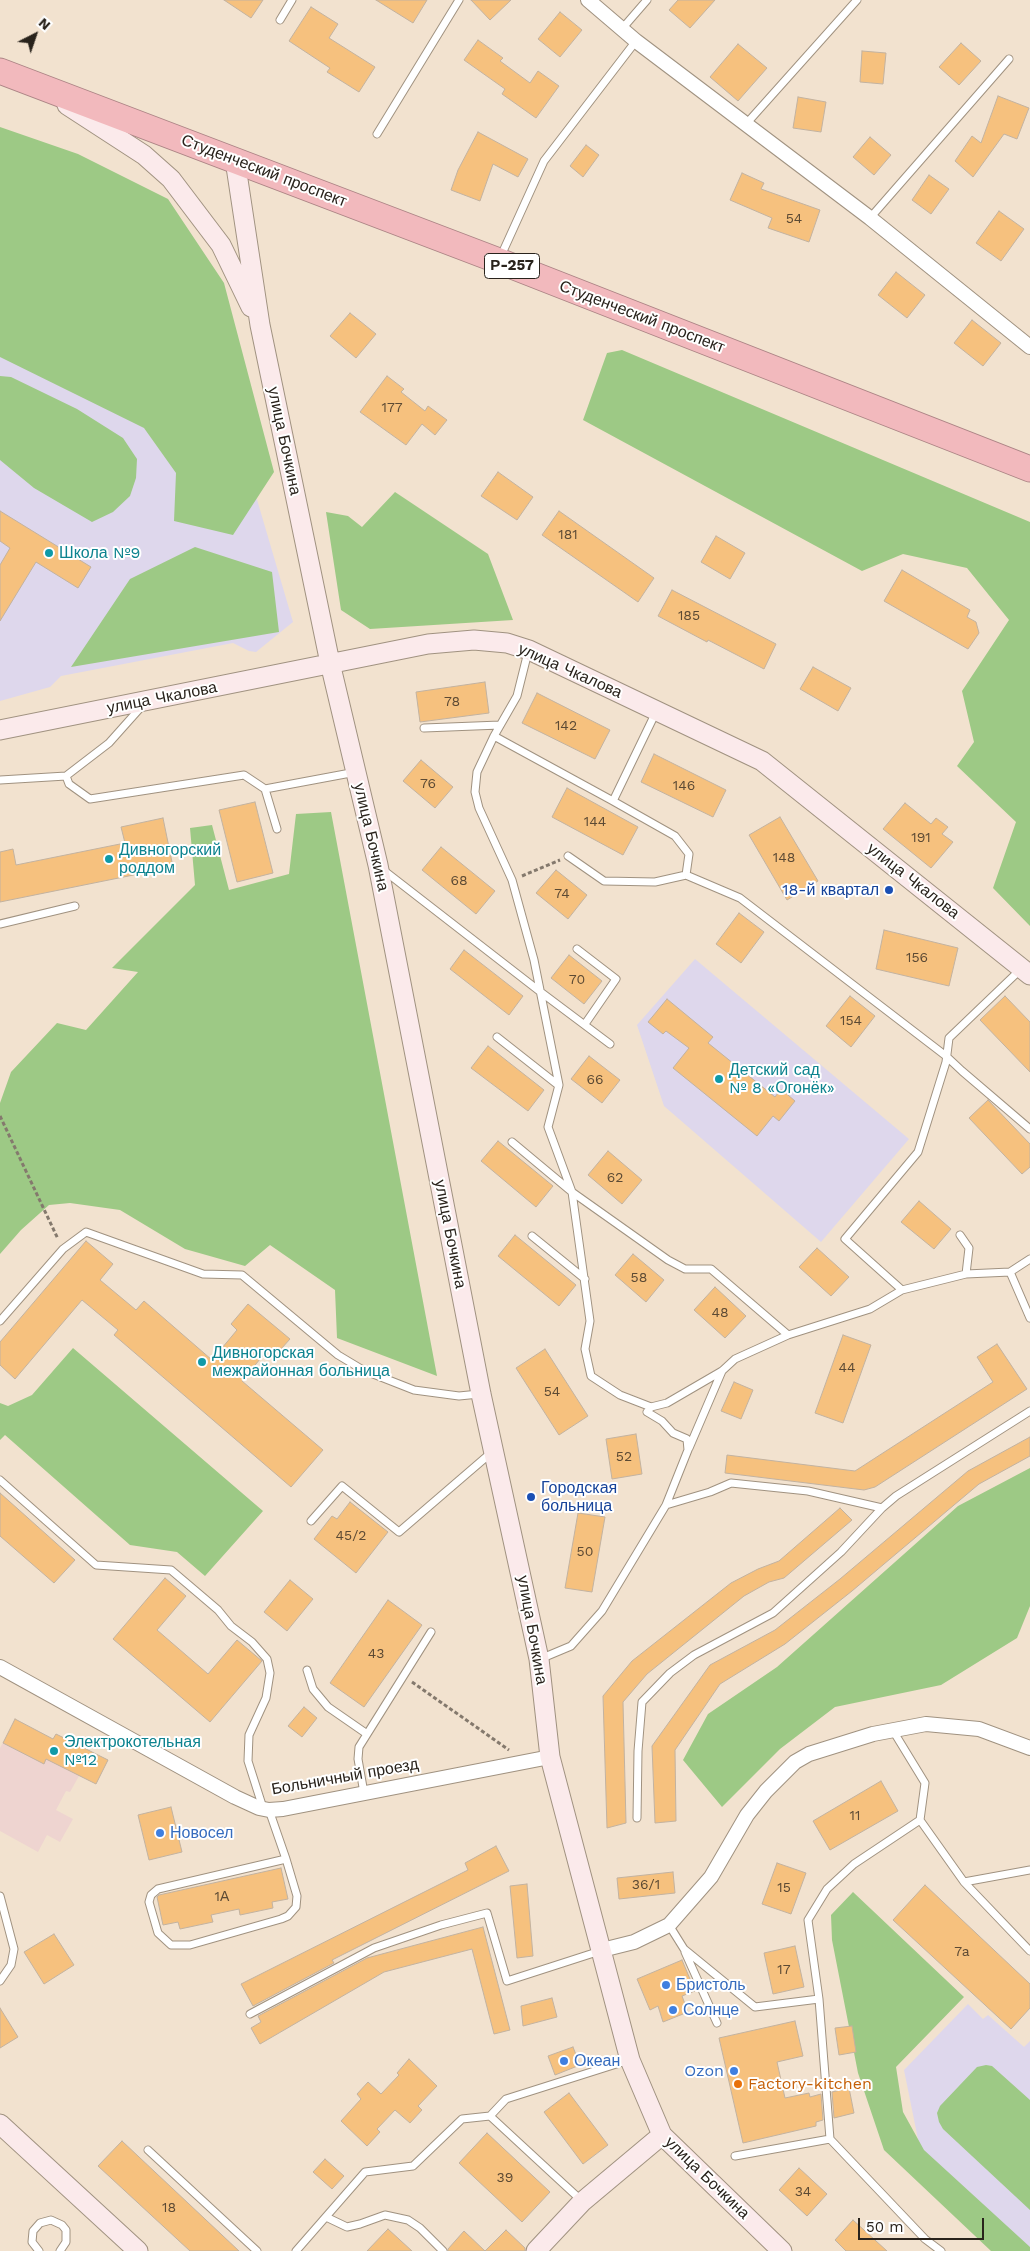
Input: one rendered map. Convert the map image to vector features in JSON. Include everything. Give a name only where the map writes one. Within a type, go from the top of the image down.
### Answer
[{"type":"highway","name":"Студенческий проспект","points":[[0,71],[499,261],[1030,469]]},
{"type":"main road","points":[[29,82],[113,133],[144,155],[171,179],[221,245],[260,325]]},
{"type":"main road","name":"улица Бочкина","points":[[235,160],[260,325],[330,663],[378,865],[481,1394],[540,1659],[550,1757],[630,2060],[662,2135],[782,2251]]},
{"type":"main road","name":"улица Чкалова","points":[[0,730],[428,644],[474,640],[507,643],[529,650],[762,761],[1026,971]]},
{"type":"main road","points":[[0,2124],[138,2251]]},
{"type":"main road","points":[[536,2251],[582,2202],[662,2135]]},
{"type":"street","points":[[588,0],[636,42],[747,123],[870,218],[1030,348]]},
{"type":"street","name":"Больничный проезд","points":[[0,1667],[235,1797],[266,1809],[283,1809],[550,1757]]},
{"type":"street","points":[[602,1950],[634,1942],[668,1926],[711,1877],[747,1815],[766,1791],[795,1762],[841,1743],[892,1729],[926,1724],[978,1729],[1030,1748]]},
{"type":"lane","points":[[280,20],[292,0]]},
{"type":"lane","points":[[377,134],[459,0]]},
{"type":"lane","points":[[621,30],[647,0]]},
{"type":"lane","points":[[747,123],[857,0]]},
{"type":"lane","points":[[499,261],[544,161],[636,42]]},
{"type":"lane","points":[[870,218],[1008,58]]},
{"type":"lane","points":[[529,650],[517,696],[494,736],[477,772],[475,792],[480,808],[512,880],[534,960],[538,990],[558,1085],[548,1127],[572,1192],[590,1321],[585,1349],[591,1376],[620,1395],[651,1407],[667,1403],[722,1371],[735,1359],[788,1335],[870,1309],[902,1290],[966,1274],[1010,1272],[1030,1259]]},
{"type":"lane","points":[[0,780],[66,776],[109,743],[146,701]]},
{"type":"lane","points":[[613,801],[657,710]]},
{"type":"lane","points":[[424,728],[500,725]]},
{"type":"lane","points":[[494,736],[675,836],[689,854],[686,875]]},
{"type":"lane","points":[[265,789],[356,772]]},
{"type":"lane","points":[[66,776],[69,784],[90,799],[244,775],[265,789],[277,829]]},
{"type":"lane","points":[[568,856],[604,881],[655,882],[686,875],[740,898],[946,1056],[1030,1129]]},
{"type":"lane","points":[[378,865],[610,1044]]},
{"type":"lane","points":[[0,924],[75,906]]},
{"type":"lane","points":[[577,948],[616,979],[585,1024]]},
{"type":"lane","points":[[902,1290],[845,1239],[918,1152],[946,1056],[949,1038],[1026,971]]},
{"type":"lane","points":[[497,1037],[558,1085]]},
{"type":"lane","points":[[512,1142],[572,1192],[668,1260],[685,1268],[711,1269],[788,1335]]},
{"type":"lane","points":[[0,1322],[63,1249],[86,1232],[203,1274],[242,1275],[338,1355],[363,1370],[414,1390],[459,1396],[481,1394]]},
{"type":"lane","points":[[960,1235],[969,1248],[966,1274]]},
{"type":"lane","points":[[532,1236],[585,1279]]},
{"type":"lane","points":[[1010,1272],[1030,1318]]},
{"type":"lane","points":[[540,1659],[571,1646],[602,1611],[666,1505],[722,1371]]},
{"type":"lane","points":[[651,1407],[647,1412],[662,1421],[673,1433],[687,1439],[688,1450]]},
{"type":"lane","points":[[637,1818],[638,1751],[642,1702],[670,1673],[694,1654],[773,1613],[841,1552],[882,1508],[896,1496],[1030,1411]]},
{"type":"lane","points":[[312,1521],[342,1486],[399,1532],[494,1451]]},
{"type":"lane","points":[[0,1480],[96,1566],[170,1570],[218,1610],[231,1626],[252,1642],[267,1659],[270,1673],[266,1698],[249,1735],[248,1761],[286,1859],[297,1896],[296,1907],[288,1916],[180,1946],[171,1945],[158,1933],[149,1902],[151,1895],[158,1889],[286,1859]]},
{"type":"lane","points":[[666,1505],[710,1492],[731,1483],[808,1491],[882,1508]]},
{"type":"lane","points":[[364,1793],[358,1759],[359,1746],[431,1632]]},
{"type":"lane","points":[[306,1670],[313,1690],[328,1707],[367,1734]]},
{"type":"lane","points":[[892,1729],[925,1783],[920,1820],[964,1882],[1030,1951]]},
{"type":"lane","points":[[920,1820],[854,1864],[827,1889],[808,1920],[819,1999],[830,2139],[924,2239],[941,2251]]},
{"type":"lane","points":[[964,1882],[1030,1870]]},
{"type":"lane","points":[[0,1896],[14,1949],[11,1965],[0,1981]]},
{"type":"lane","points":[[250,2014],[374,1948],[441,1925],[487,1913],[507,1981],[602,1950]]},
{"type":"lane","points":[[668,1926],[684,1949],[717,2023]]},
{"type":"lane","points":[[684,1949],[754,2007],[819,1999]]},
{"type":"lane","points":[[296,2251],[365,2172],[413,2166],[462,2119],[490,2116],[506,2099],[630,2060]]},
{"type":"lane","points":[[490,2116],[582,2202]]},
{"type":"lane","points":[[735,2156],[830,2139]]},
{"type":"lane","points":[[148,2150],[257,2251]]},
{"type":"lane","points":[[326,2216],[347,2227],[385,2215],[408,2220],[420,2228],[444,2251]]},
{"type":"lane","points":[[39,2251],[32,2242],[33,2231],[40,2222],[51,2220],[62,2225],[66,2230],[66,2242],[60,2251]]},
{"type":"path","points":[[512,880],[568,856]]},
{"type":"path","points":[[0,1116],[63,1249]]},
{"type":"path","points":[[403,1676],[526,1761]]},
{"type":"shaded area","points":[[0,275],[253,486],[293,622],[256,652],[249,651],[233,643],[61,676],[50,687],[0,701]]},
{"type":"shaded area","points":[[695,959],[909,1139],[821,1242],[664,1106],[637,1025]]},
{"type":"shaded area","points":[[15,1719],[53,1739],[56,1734],[108,1760],[96,1784],[79,1776],[70,1792],[66,1791],[56,1810],[73,1819],[60,1842],[47,1835],[38,1852],[0,1831],[0,1748]]},
{"type":"shaded area","points":[[968,2004],[983,2019],[988,2015],[1024,2047],[1030,2041],[1030,2251],[925,2174],[904,2070]]},
{"type":"green space","points":[[0,127],[78,154],[168,199],[224,283],[274,472],[233,535],[174,521],[176,473],[144,428],[0,357]]},
{"type":"green space","points":[[622,350],[1030,522],[1030,926],[993,888],[1016,822],[957,766],[974,742],[962,691],[1009,620],[967,568],[903,554],[862,571],[583,420],[607,353]]},
{"type":"green space","points":[[0,376],[11,377],[77,409],[123,438],[137,459],[136,478],[130,496],[113,512],[92,522],[34,488],[0,460]]},
{"type":"green space","points":[[395,492],[488,554],[513,620],[370,629],[341,610],[326,512],[348,516],[362,527]]},
{"type":"green space","points":[[195,547],[272,572],[279,632],[71,667],[130,579]]},
{"type":"green space","points":[[331,812],[437,1376],[337,1338],[335,1290],[270,1245],[245,1266],[185,1249],[120,1210],[70,1203],[49,1205],[21,1230],[0,1254],[0,1103],[11,1072],[57,1023],[86,1030],[138,972],[112,968],[195,885],[190,828],[212,825],[229,890],[289,874],[296,814]]},
{"type":"green space","points":[[73,1348],[263,1511],[205,1576],[177,1552],[130,1545],[5,1435],[0,1440],[0,1403],[8,1406],[32,1395]]},
{"type":"green space","points":[[1030,1468],[1030,1606],[1017,1638],[941,1685],[835,1707],[780,1749],[722,1807],[683,1760],[708,1714],[777,1667],[958,1506]]},
{"type":"green space","points":[[853,1892],[964,1997],[896,2067],[903,2112],[924,2150],[1030,2247],[1030,2251],[991,2251],[884,2150],[858,2073],[832,1940],[831,1915]]},
{"type":"green space","points":[[992,2066],[1030,2100],[1030,2210],[943,2129],[939,2122],[937,2113],[940,2106],[977,2067]]},
{"type":"building","points":[[224,0],[263,0],[251,18]]},
{"type":"building","points":[[376,0],[427,0],[413,23]]},
{"type":"building","points":[[471,0],[511,0],[490,20]]},
{"type":"building","points":[[678,0],[715,0],[690,28],[669,10]]},
{"type":"building","points":[[311,7],[338,24],[329,38],[375,67],[359,92],[327,72],[330,68],[289,41]]},
{"type":"building","points":[[560,12],[582,30],[560,57],[538,39]]},
{"type":"building","points":[[478,40],[503,58],[500,61],[530,83],[538,71],[559,86],[536,118],[502,94],[505,89],[464,60]]},
{"type":"building","points":[[961,43],[981,61],[959,85],[939,67]]},
{"type":"building","points":[[738,44],[767,68],[738,101],[710,77]]},
{"type":"building","points":[[862,51],[886,53],[883,84],[860,82]]},
{"type":"building","points":[[998,96],[1029,108],[1017,139],[1004,134],[973,177],[955,161],[972,136],[981,143]]},
{"type":"building","points":[[798,97],[826,102],[821,132],[793,128]]},
{"type":"building","points":[[478,132],[528,159],[518,177],[493,164],[480,201],[451,190],[458,170]]},
{"type":"building","points":[[870,137],[891,155],[874,175],[853,157]]},
{"type":"building","points":[[586,145],[599,155],[583,177],[570,166]]},
{"type":"building","points":[[742,173],[764,183],[761,189],[820,210],[809,242],[768,228],[772,218],[730,200]]},
{"type":"building","points":[[929,175],[949,189],[931,214],[912,200]]},
{"type":"building","points":[[999,211],[1024,229],[1001,261],[976,243]]},
{"type":"building","points":[[896,272],[925,295],[907,318],[878,295]]},
{"type":"building","points":[[350,313],[376,334],[356,358],[330,336]]},
{"type":"building","points":[[972,320],[1001,343],[983,366],[954,343]]},
{"type":"building","points":[[387,376],[404,389],[401,392],[425,411],[428,406],[447,420],[435,435],[422,424],[406,445],[360,412]]},
{"type":"building","points":[[498,472],[533,497],[517,520],[481,496]]},
{"type":"building","name":"Школа №9","points":[[0,511],[91,567],[78,588],[36,562],[0,621],[0,565],[10,548],[0,541]]},
{"type":"building","points":[[559,511],[654,578],[638,602],[542,535]]},
{"type":"building","points":[[716,536],[745,553],[730,579],[701,562]]},
{"type":"building","points":[[902,570],[970,610],[967,617],[976,622],[979,633],[968,649],[884,601]]},
{"type":"building","points":[[672,590],[776,644],[764,669],[658,616]]},
{"type":"building","points":[[813,667],[851,688],[838,711],[800,689]]},
{"type":"building","points":[[485,682],[489,713],[420,722],[416,692]]},
{"type":"building","points":[[537,693],[610,730],[595,759],[522,723]]},
{"type":"building","points":[[654,754],[726,790],[713,817],[641,782]]},
{"type":"building","points":[[421,760],[453,787],[435,808],[403,781]]},
{"type":"building","points":[[567,788],[638,827],[623,855],[552,817]]},
{"type":"building","points":[[255,802],[273,873],[237,882],[219,810]]},
{"type":"building","points":[[905,803],[931,824],[936,818],[948,827],[942,834],[953,842],[931,868],[883,829]]},
{"type":"building","points":[[780,817],[818,881],[787,900],[749,835]]},
{"type":"building","name":"Дивногорский роддом","points":[[163,818],[173,867],[0,902],[0,852],[13,849],[16,865],[125,843],[121,827]]},
{"type":"building","points":[[441,847],[495,891],[476,914],[422,870]]},
{"type":"building","points":[[556,870],[587,895],[568,919],[536,893]]},
{"type":"building","points":[[739,913],[764,932],[741,963],[716,944]]},
{"type":"building","points":[[884,930],[958,948],[949,986],[876,969]]},
{"type":"building","points":[[464,950],[523,996],[509,1015],[450,969]]},
{"type":"building","points":[[569,955],[602,981],[584,1004],[551,978]]},
{"type":"building","points":[[850,996],[875,1016],[851,1047],[826,1026]]},
{"type":"building","points":[[1005,996],[1030,1022],[1030,1072],[980,1020]]},
{"type":"building","name":"Детский сад № 8 «Огонёк»","points":[[667,999],[713,1037],[708,1043],[775,1097],[781,1089],[795,1101],[779,1121],[773,1116],[757,1136],[673,1068],[689,1048],[666,1031],[663,1034],[648,1022]]},
{"type":"building","points":[[488,1046],[544,1090],[528,1111],[471,1068]]},
{"type":"building","points":[[589,1056],[620,1080],[602,1103],[571,1079]]},
{"type":"building","points":[[988,1100],[1030,1144],[1030,1167],[1022,1174],[969,1118]]},
{"type":"building","points":[[498,1141],[553,1186],[536,1207],[481,1161]]},
{"type":"building","points":[[608,1151],[642,1180],[622,1204],[588,1175]]},
{"type":"building","points":[[919,1201],[951,1229],[934,1249],[901,1222]]},
{"type":"building","points":[[515,1235],[576,1285],[559,1306],[498,1256]]},
{"type":"building","name":"Дивногорская межрайонная больница","points":[[86,1241],[113,1264],[100,1280],[136,1310],[144,1301],[212,1360],[237,1330],[231,1324],[248,1304],[290,1339],[272,1359],[265,1353],[242,1381],[323,1450],[291,1487],[114,1335],[118,1330],[82,1300],[15,1379],[0,1365],[0,1342]]},
{"type":"building","points":[[817,1248],[849,1277],[831,1296],[799,1267]]},
{"type":"building","points":[[633,1254],[664,1280],[646,1302],[615,1275]]},
{"type":"building","points":[[715,1287],[746,1316],[725,1338],[694,1310]]},
{"type":"building","points":[[843,1335],[871,1345],[843,1423],[815,1413]]},
{"type":"building","points":[[997,1344],[1027,1389],[875,1487],[864,1490],[725,1473],[727,1455],[855,1471],[993,1382],[977,1357]]},
{"type":"building","points":[[545,1349],[588,1416],[559,1435],[516,1368]]},
{"type":"building","points":[[734,1382],[753,1390],[741,1419],[721,1411]]},
{"type":"building","points":[[636,1434],[642,1474],[612,1479],[606,1439]]},
{"type":"building","points":[[1030,1437],[1030,1456],[979,1484],[852,1591],[785,1644],[720,1684],[675,1750],[676,1821],[655,1823],[652,1746],[710,1665],[775,1630],[840,1579],[968,1471]]},
{"type":"building","points":[[0,1493],[75,1560],[54,1583],[0,1536]]},
{"type":"building","points":[[350,1502],[388,1532],[356,1573],[314,1539],[332,1516],[337,1519]]},
{"type":"building","points":[[840,1508],[852,1520],[784,1578],[769,1582],[744,1596],[647,1674],[623,1702],[626,1823],[607,1828],[603,1696],[632,1661],[731,1583],[779,1561]]},
{"type":"building","points":[[578,1513],[605,1517],[592,1592],[565,1588]]},
{"type":"building","points":[[165,1578],[186,1596],[157,1630],[208,1674],[237,1640],[262,1661],[210,1722],[113,1639]]},
{"type":"building","points":[[290,1580],[313,1599],[287,1631],[264,1612]]},
{"type":"building","points":[[388,1600],[422,1625],[364,1707],[330,1683]]},
{"type":"building","points":[[304,1707],[317,1718],[302,1737],[288,1726]]},
{"type":"building","name":"Электрокотельная №12","points":[[15,1719],[53,1739],[56,1734],[108,1760],[96,1784],[46,1759],[44,1764],[3,1743]]},
{"type":"building","points":[[881,1781],[898,1811],[830,1850],[813,1821]]},
{"type":"building","name":"Новосел","points":[[171,1807],[182,1852],[149,1860],[138,1815]]},
{"type":"building","points":[[496,1846],[509,1871],[332,1960],[334,1963],[253,2006],[241,1984],[468,1870],[465,1863]]},
{"type":"building","points":[[777,1863],[806,1873],[791,1914],[762,1904]]},
{"type":"building","points":[[281,1868],[288,1899],[272,1902],[273,1908],[240,1915],[239,1909],[211,1915],[213,1922],[180,1929],[178,1922],[163,1925],[157,1897],[159,1895]]},
{"type":"building","points":[[673,1872],[675,1893],[619,1899],[617,1878]]},
{"type":"building","points":[[527,1884],[533,1956],[517,1958],[510,1886]]},
{"type":"building","points":[[925,1885],[1030,1984],[1030,2008],[1011,2029],[893,1920]]},
{"type":"building","points":[[483,1927],[510,2030],[494,2034],[472,1949],[384,1972],[260,2044],[251,2028],[261,2022],[258,2016],[367,1958]]},
{"type":"building","points":[[54,1934],[74,1965],[44,1984],[24,1952]]},
{"type":"building","points":[[795,1946],[804,1987],[773,1994],[764,1953]]},
{"type":"building","name":"Бристоль","points":[[682,1960],[695,1991],[682,1996],[688,2012],[663,2022],[658,2006],[650,2010],[637,1979]]},
{"type":"building","points":[[552,1998],[557,2017],[523,2026],[521,2006]]},
{"type":"building","points":[[0,2008],[18,2037],[0,2048]]},
{"type":"building","points":[[795,2021],[803,2056],[777,2062],[785,2098],[809,2093],[810,2097],[821,2094],[823,2120],[816,2122],[816,2126],[743,2143],[719,2038]]},
{"type":"building","points":[[852,2026],[856,2052],[839,2055],[835,2028]]},
{"type":"building","name":"Океан","points":[[573,2047],[580,2065],[555,2075],[548,2056]]},
{"type":"building","points":[[409,2059],[437,2086],[418,2106],[422,2110],[410,2123],[395,2110],[377,2129],[380,2132],[367,2146],[341,2121],[361,2099],[357,2094],[368,2082],[381,2094],[399,2075],[397,2073]]},
{"type":"building","points":[[849,2088],[854,2113],[834,2118],[832,2092]]},
{"type":"building","points":[[569,2093],[608,2145],[583,2164],[544,2112]]},
{"type":"building","points":[[487,2133],[550,2192],[522,2222],[459,2163]]},
{"type":"building","points":[[122,2141],[239,2251],[190,2251],[98,2166]]},
{"type":"building","points":[[325,2159],[344,2176],[332,2189],[313,2172]]},
{"type":"building","points":[[799,2168],[827,2194],[807,2216],[779,2190]]},
{"type":"building","points":[[853,2220],[887,2251],[846,2251],[835,2240]]},
{"type":"building","points":[[388,2229],[412,2251],[367,2251]]},
{"type":"building","points":[[506,2230],[525,2248],[525,2251],[485,2251]]},
{"type":"building","points":[[464,2231],[485,2251],[448,2251],[448,2249]]},
{"type":"place","name":"Школа №9","points":[[49,553]]},
{"type":"place","name":"Дивногорский роддом","points":[[109,859]]},
{"type":"place","name":"18-й квартал","points":[[889,890]]},
{"type":"place","name":"Детский сад № 8 «Огонёк»","points":[[719,1079]]},
{"type":"place","name":"Дивногорская межрайонная больница","points":[[202,1362]]},
{"type":"place","name":"Городская больница","points":[[531,1497]]},
{"type":"place","name":"Электрокотельная №12","points":[[54,1751]]},
{"type":"place","name":"Новосел","points":[[160,1833]]},
{"type":"place","name":"Бристоль","points":[[666,1985]]},
{"type":"place","name":"Солнце","points":[[673,2010]]},
{"type":"place","name":"Океан","points":[[564,2061]]},
{"type":"place","name":"Ozon","points":[[734,2071]]},
{"type":"place","name":"Factory-kitchen","points":[[738,2084]]}]
